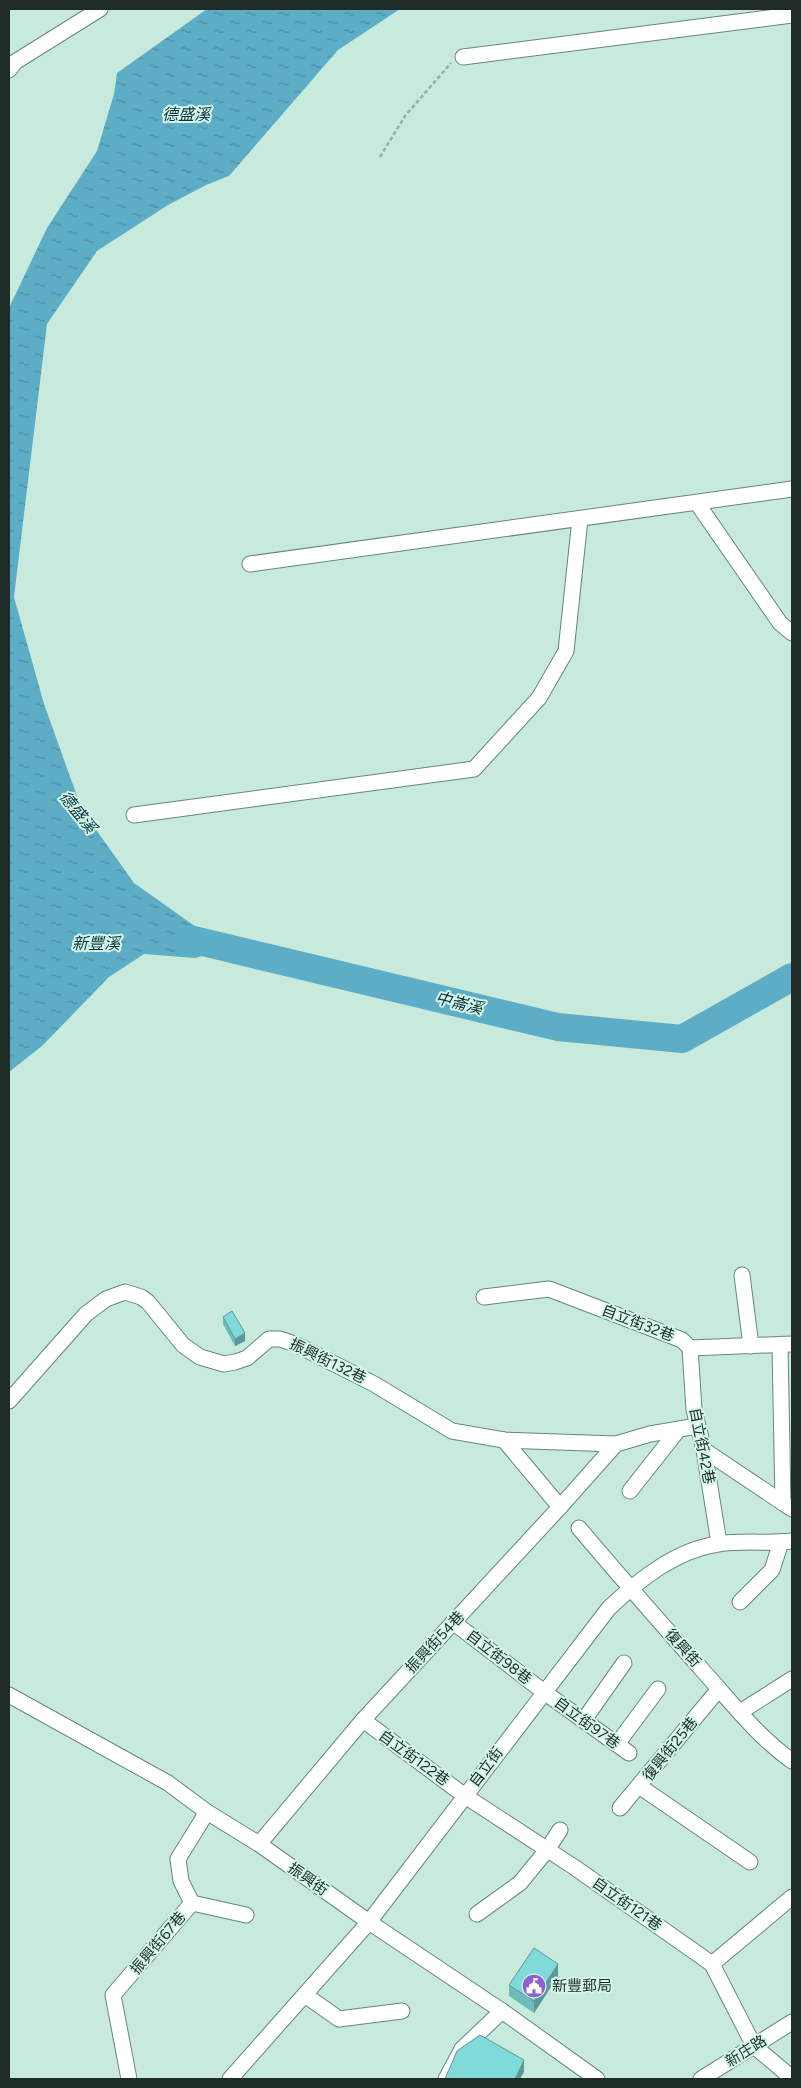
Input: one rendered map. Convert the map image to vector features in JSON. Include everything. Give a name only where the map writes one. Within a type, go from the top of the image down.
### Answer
[{"type":"street","points":[[9,70],[15,62],[100,9]]},
{"type":"street","points":[[463,57],[792,15]]},
{"type":"street","points":[[250,564],[792,490]]},
{"type":"street","points":[[697,502],[780,623],[792,633]]},
{"type":"street","points":[[134,815],[474,769],[538,698],[566,651],[580,519]]},
{"type":"street","points":[[742,1274],[751,1346]]},
{"type":"street","name":"自立街32巷","points":[[484,1297],[549,1290],[682,1340],[690,1348],[786,1345]]},
{"type":"street","name":"振興街132巷","points":[[9,1401],[86,1314],[106,1299],[125,1292],[141,1297],[148,1302],[183,1345],[200,1357],[224,1364],[235,1362],[247,1358],[269,1339],[280,1339],[295,1344],[374,1384],[452,1431],[504,1440]]},
{"type":"street","points":[[786,1345],[788,1506]]},
{"type":"street","name":"自立街42巷","points":[[690,1348],[694,1410],[704,1450],[719,1543]]},
{"type":"street","points":[[504,1440],[616,1444],[650,1434],[698,1426]]},
{"type":"street","points":[[630,1491],[678,1430]]},
{"type":"street","points":[[504,1440],[560,1507]]},
{"type":"street","name":"振興街54巷","points":[[259,1844],[363,1720],[616,1444]]},
{"type":"street","points":[[704,1450],[788,1506]]},
{"type":"street","name":"復興街","points":[[579,1528],[630,1589],[740,1712],[773,1747],[792,1761]]},
{"type":"street","points":[[740,1602],[772,1570],[787,1542]]},
{"type":"street","name":"自立街","points":[[230,2079],[369,1922],[610,1608],[630,1589],[666,1563],[696,1550],[719,1543],[787,1542]]},
{"type":"street","name":"自立街98巷","points":[[453,1622],[544,1692]]},
{"type":"street","points":[[584,1720],[624,1664]]},
{"type":"street","points":[[740,1712],[792,1679]]},
{"type":"street","name":"自立街97巷","points":[[544,1692],[623,1749],[658,1689]]},
{"type":"street","name":"復興街25巷","points":[[620,1808],[719,1689]]},
{"type":"street","name":"振興街","points":[[9,1695],[160,1779],[206,1812],[259,1844],[369,1922],[502,2011],[597,2079]]},
{"type":"street","name":"自立街122巷","points":[[363,1720],[465,1796]]},
{"type":"street","points":[[639,1786],[750,1862]]},
{"type":"street","name":"自立街121巷","points":[[465,1796],[712,1964],[754,2046]]},
{"type":"street","name":"振興街67巷","points":[[129,2079],[113,1995],[192,1903],[181,1881],[178,1859],[206,1812]]},
{"type":"street","points":[[478,1914],[520,1883],[547,1850],[560,1830]]},
{"type":"street","points":[[712,1964],[792,1897]]},
{"type":"street","points":[[192,1903],[246,1915]]},
{"type":"street","points":[[305,1994],[339,2019],[402,2011]]},
{"type":"street","points":[[446,2079],[462,2049],[502,2011]]},
{"type":"street","name":"新庄路","points":[[701,2079],[792,2022]]},
{"type":"street","points":[[754,2046],[792,2078]]},
{"type":"path","points":[[380,158],[405,116],[448,64],[463,57]]},
{"type":"water","name":"德盛溪","points":[[207,9],[400,9],[338,50],[229,176],[206,185],[168,205],[97,251],[47,324],[14,597],[44,704],[82,810],[134,883],[227,949],[195,958],[144,954],[109,977],[42,1046],[9,1072],[9,308],[47,228],[97,151],[114,94],[117,73]]},
{"type":"building","points":[[232,1311],[245,1333],[235,1339],[223,1317]]},
{"type":"building","name":"新豐郵局","points":[[534,1948],[558,1964],[534,2001],[509,1985]]},
{"type":"building","points":[[480,2035],[524,2060],[515,2079],[445,2079],[457,2051]]},
{"type":"waterway","name":"中崙溪","points":[[190,939],[558,1027],[682,1039],[792,977]]},
{"type":"place","name":"新豐郵局","points":[[534,1986]]},
{"type":"water label","name":"新豐溪","points":[[96,943]]}]
